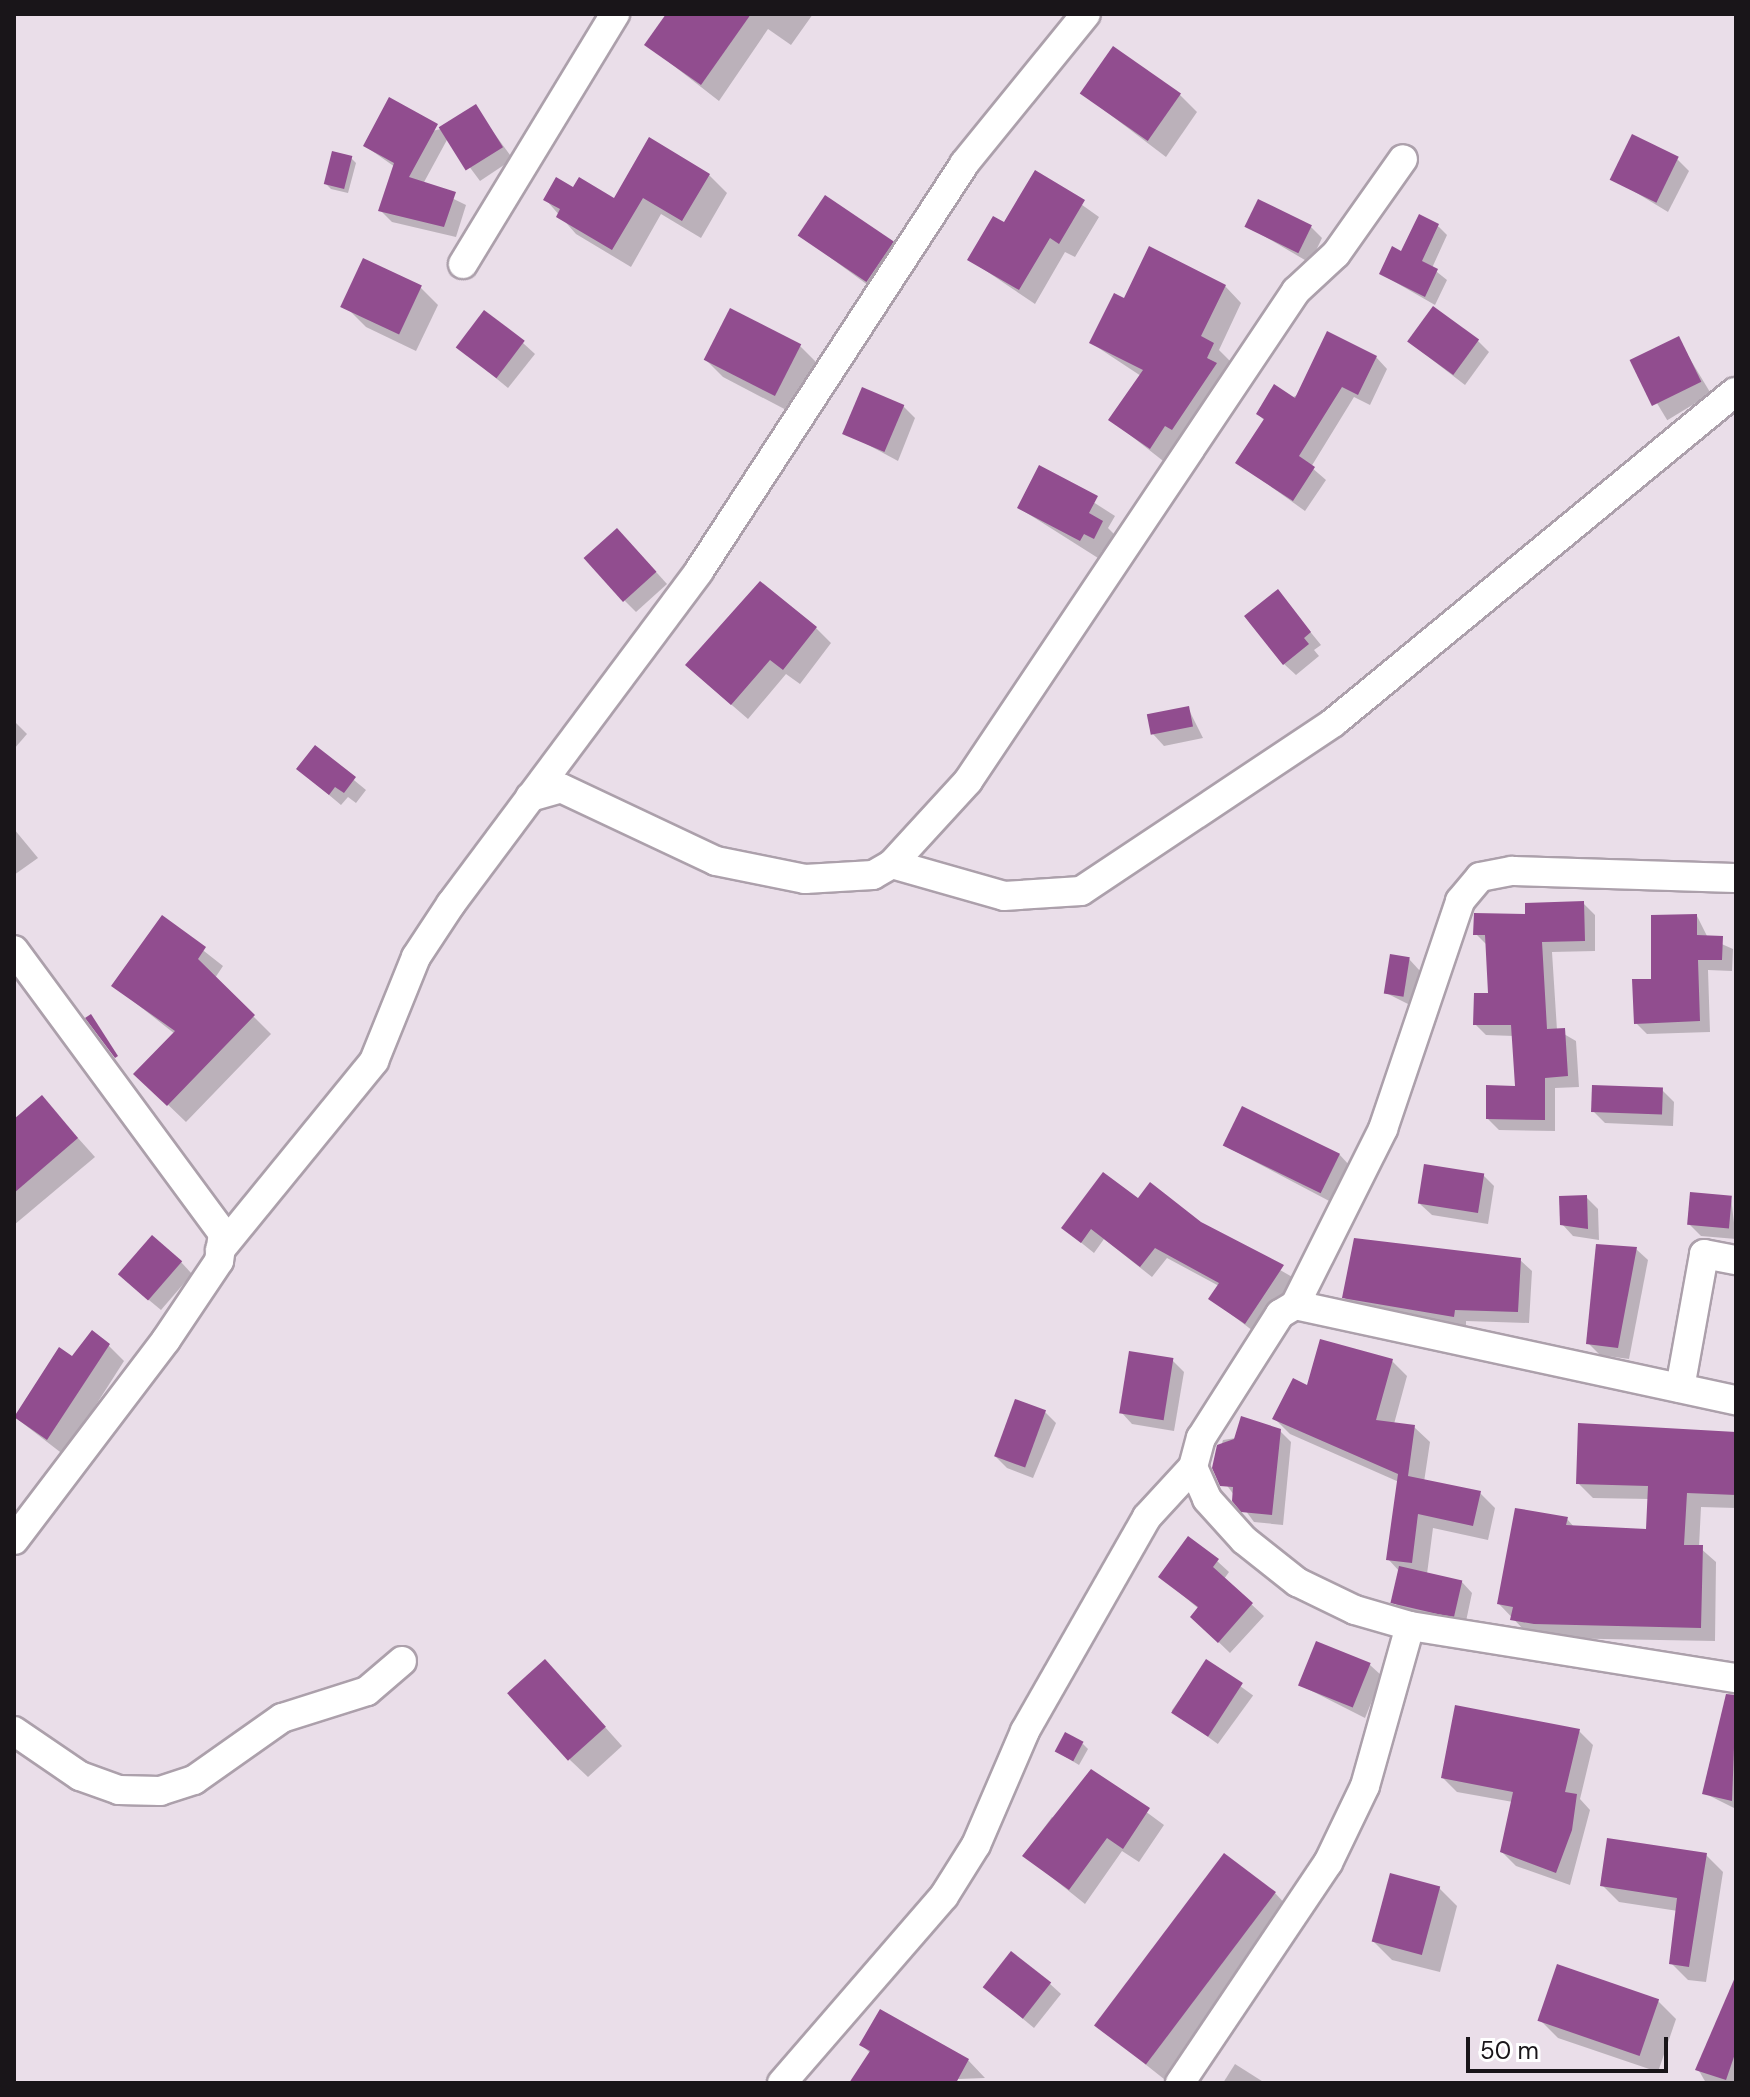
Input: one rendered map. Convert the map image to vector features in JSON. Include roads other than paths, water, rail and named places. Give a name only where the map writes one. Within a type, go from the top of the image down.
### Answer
[{"type":"street","points":[[463,264],[615,14]]},
{"type":"street","points":[[14,1540],[166,1340],[220,1250],[374,1061],[416,957],[530,797],[699,571],[964,164],[1086,14]]},
{"type":"street","points":[[530,797],[561,788],[716,861],[805,879],[873,875],[892,864],[968,781],[1296,291],[1336,254],[1403,159]]},
{"type":"street","points":[[892,864],[1004,896],[1081,891],[1334,722],[1735,392]]},
{"type":"street","points":[[782,2083],[944,1896],[976,1845],[1025,1731],[1147,1517],[1193,1467],[1201,1438],[1280,1314],[1295,1305],[1383,1129],[1460,901],[1480,877],[1618,872],[1736,878]]},
{"type":"street","points":[[14,950],[171,1169],[216,1216],[220,1250]]},
{"type":"street","points":[[1680,1388],[1704,1254],[1736,1260]]},
{"type":"street","points":[[1295,1305],[1736,1400]]},
{"type":"street","points":[[1193,1467],[1207,1499],[1235,1530],[1297,1582],[1410,1626],[1736,1678]]},
{"type":"street","points":[[1180,2083],[1328,1863],[1365,1786],[1410,1626]]},
{"type":"street","points":[[14,1731],[80,1776],[119,1790],[160,1791],[194,1780],[282,1718],[367,1691],[402,1661]]}]
